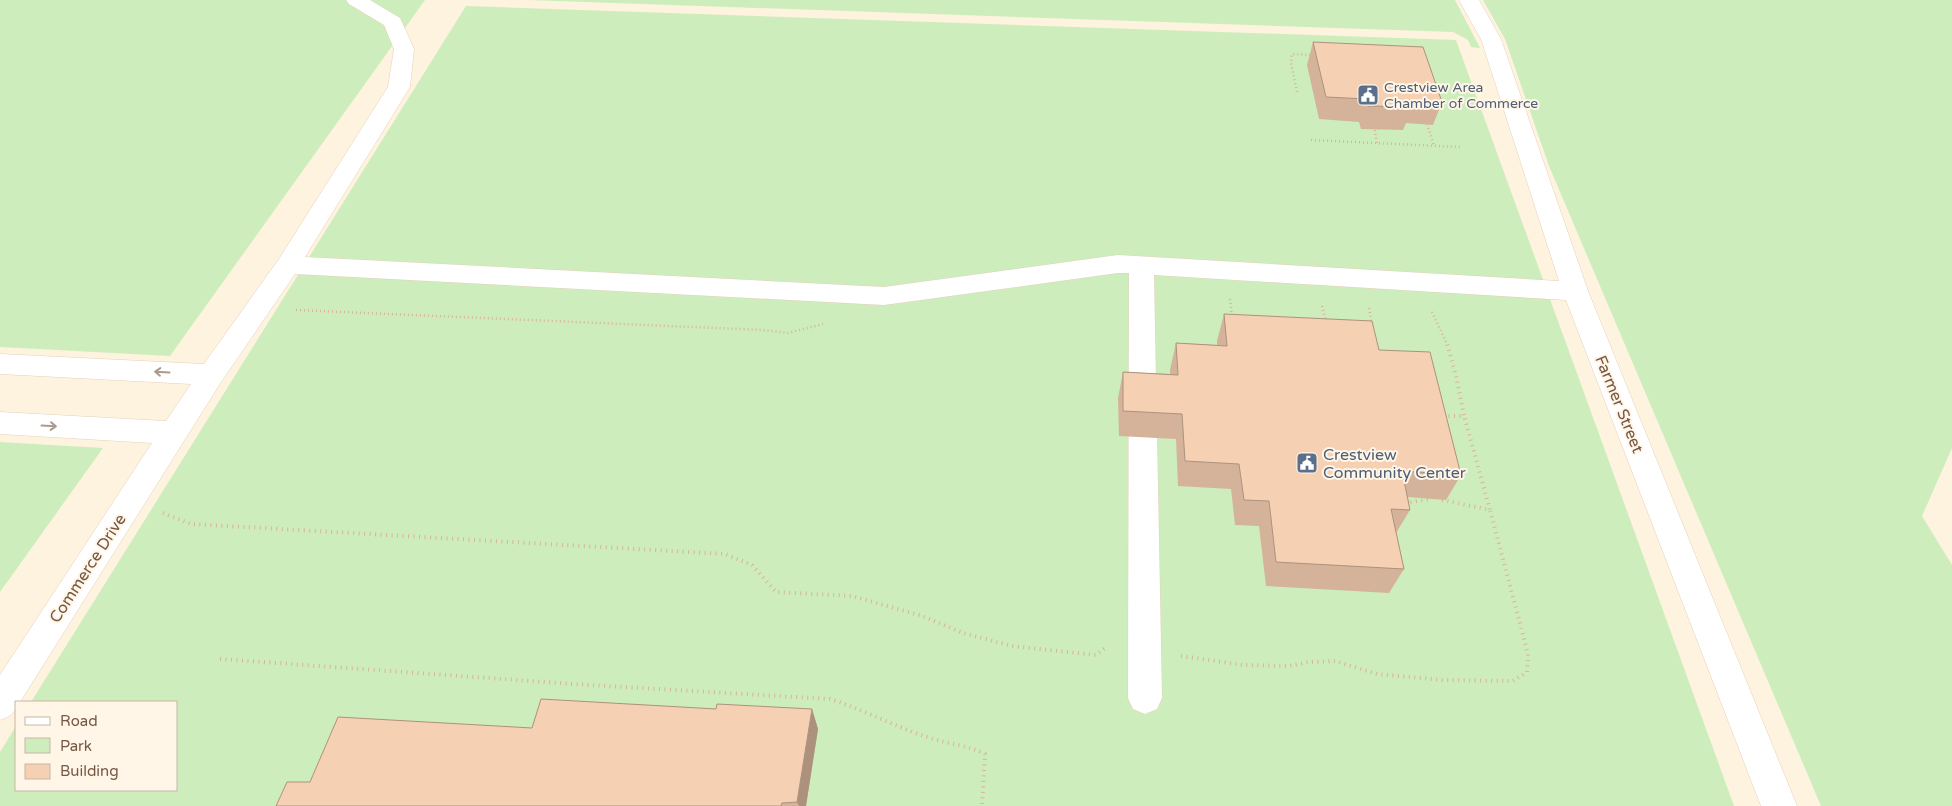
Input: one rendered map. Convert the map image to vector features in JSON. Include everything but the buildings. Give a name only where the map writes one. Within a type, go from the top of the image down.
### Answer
[{"type":"street","name":"Commerce Drive","points":[[0,704],[210,375],[288,265],[399,87],[404,49],[393,22],[356,0]]},
{"type":"street","name":"Farmer Street","points":[[1469,0],[1491,39],[1575,291],[1779,806]]},
{"type":"street","points":[[288,265],[884,296],[1118,264],[1575,291]]},
{"type":"street","points":[[1140,266],[1145,698]]},
{"type":"street","points":[[0,364],[210,375]]},
{"type":"street","points":[[0,423],[174,433]]},
{"type":"path","points":[[1297,92],[1291,63],[1292,54],[1320,56]]},
{"type":"path","points":[[1427,124],[1434,146]]},
{"type":"path","points":[[1374,126],[1377,143]]},
{"type":"path","points":[[1311,140],[1460,148]]},
{"type":"path","points":[[1368,305],[1374,332]]},
{"type":"path","points":[[155,512],[191,524],[725,554],[752,565],[776,592],[852,596],[922,616],[964,633],[1012,646],[1096,656],[1119,637],[1167,637],[1168,644],[1182,657],[1206,662],[1289,666],[1309,662],[1335,661],[1377,674],[1442,680],[1514,681],[1527,672],[1528,654],[1464,416],[1458,381],[1443,329],[1428,305]]},
{"type":"path","points":[[291,309],[611,325],[763,330],[788,333],[824,324]]},
{"type":"path","points":[[1435,416],[1464,416]]},
{"type":"path","points":[[1400,504],[1428,498],[1490,510]]},
{"type":"path","points":[[220,659],[573,684],[830,699],[864,710],[930,738],[971,747],[986,754],[982,806]]},
{"type":"green space","points":[[0,0],[425,0],[170,356],[0,347]]},
{"type":"green space","points":[[528,0],[1455,0],[1480,48],[1471,47],[1468,40],[1453,32]]},
{"type":"green space","points":[[1483,0],[1952,0],[1952,448],[1922,516],[1952,565],[1952,806],[1821,806],[1549,166],[1505,39]]},
{"type":"green space","points":[[466,6],[1456,40],[1734,806],[0,806],[0,752],[15,728],[15,791],[178,791],[178,701],[32,701]]},
{"type":"green space","points":[[0,442],[103,448],[0,592]]},
{"type":"place","name":"Crestview Area Chamber of Commerce","points":[[1368,95]]},
{"type":"place","name":"Crestview Community Center","points":[[1307,463]]}]
